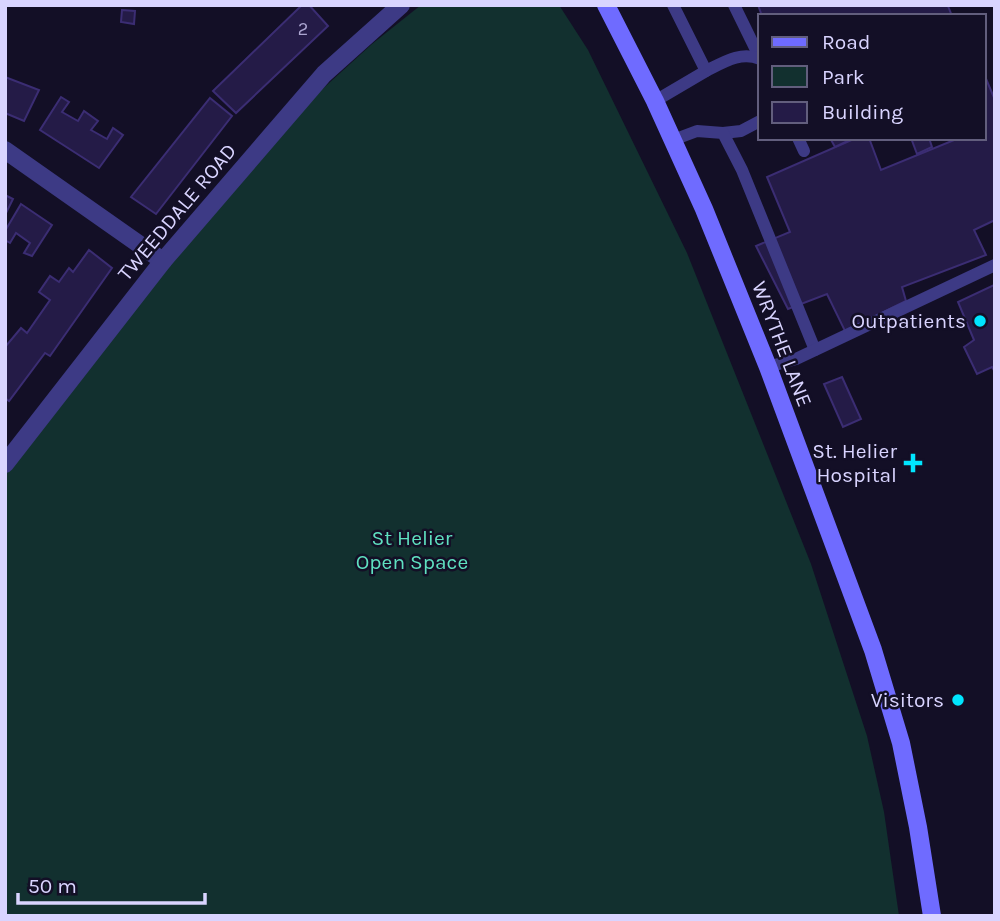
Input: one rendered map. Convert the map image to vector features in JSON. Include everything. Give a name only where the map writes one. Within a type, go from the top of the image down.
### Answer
[{"type":"main road","name":"WRYTHE LANE","points":[[606,5],[673,140],[768,367],[873,650],[897,729],[918,827],[932,916]]},
{"type":"street","name":"TWEEDDALE ROAD","points":[[5,464],[163,261],[324,74],[401,5]]},
{"type":"street","points":[[5,150],[163,261]]},
{"type":"lane","points":[[673,5],[706,71]]},
{"type":"lane","points":[[734,5],[758,55]]},
{"type":"lane","points":[[655,101],[735,57],[752,55],[758,58]]},
{"type":"lane","points":[[673,140],[697,131],[741,131],[758,122]]},
{"type":"lane","points":[[723,133],[741,170],[815,350]]},
{"type":"lane","points":[[799,140],[804,151]]},
{"type":"lane","points":[[768,367],[796,359],[995,265]]},
{"type":"green space","name":"St Helier Open Space","points":[[421,5],[559,5],[588,50],[687,253],[811,564],[867,736],[884,812],[899,916],[5,916],[5,474],[244,172],[317,94],[372,44]]},
{"type":"building","points":[[302,5],[309,5],[328,26],[236,113],[213,91]]},
{"type":"building","points":[[758,5],[951,5],[948,6],[951,14],[761,14]]},
{"type":"building","points":[[122,10],[135,11],[134,24],[121,22]]},
{"type":"building","points":[[5,77],[39,90],[24,121],[5,113]]},
{"type":"building","points":[[986,79],[995,100],[995,220],[974,230],[986,255],[902,287],[906,301],[845,331],[827,294],[788,309],[756,246],[790,232],[767,177],[851,140],[870,140],[881,170],[954,140],[986,140]]},
{"type":"building","points":[[61,97],[69,102],[62,112],[78,121],[84,111],[98,121],[91,130],[107,139],[113,128],[123,135],[99,168],[40,130]]},
{"type":"building","points":[[210,98],[232,116],[156,214],[131,197]]},
{"type":"building","points":[[831,140],[850,140],[835,147]]},
{"type":"building","points":[[912,140],[930,140],[932,147],[917,154]]},
{"type":"building","points":[[5,195],[13,199],[5,215]]},
{"type":"building","points":[[21,204],[52,225],[32,256],[24,253],[30,243],[16,233],[10,243],[5,240],[5,231]]},
{"type":"building","points":[[89,250],[112,268],[50,356],[45,353],[9,401],[5,398],[5,347],[21,328],[27,333],[50,300],[39,292],[50,276],[59,282],[69,268],[73,272]]},
{"type":"building","name":"Outpatients","points":[[994,285],[995,372],[992,367],[977,374],[964,347],[974,340],[958,302]]},
{"type":"building","points":[[842,377],[861,419],[843,427],[824,384]]},
{"type":"place","name":"Outpatients","points":[[980,321]]},
{"type":"place","name":"St. Helier Hospital","points":[[913,463]]},
{"type":"place","name":"Visitors","points":[[958,700]]}]
